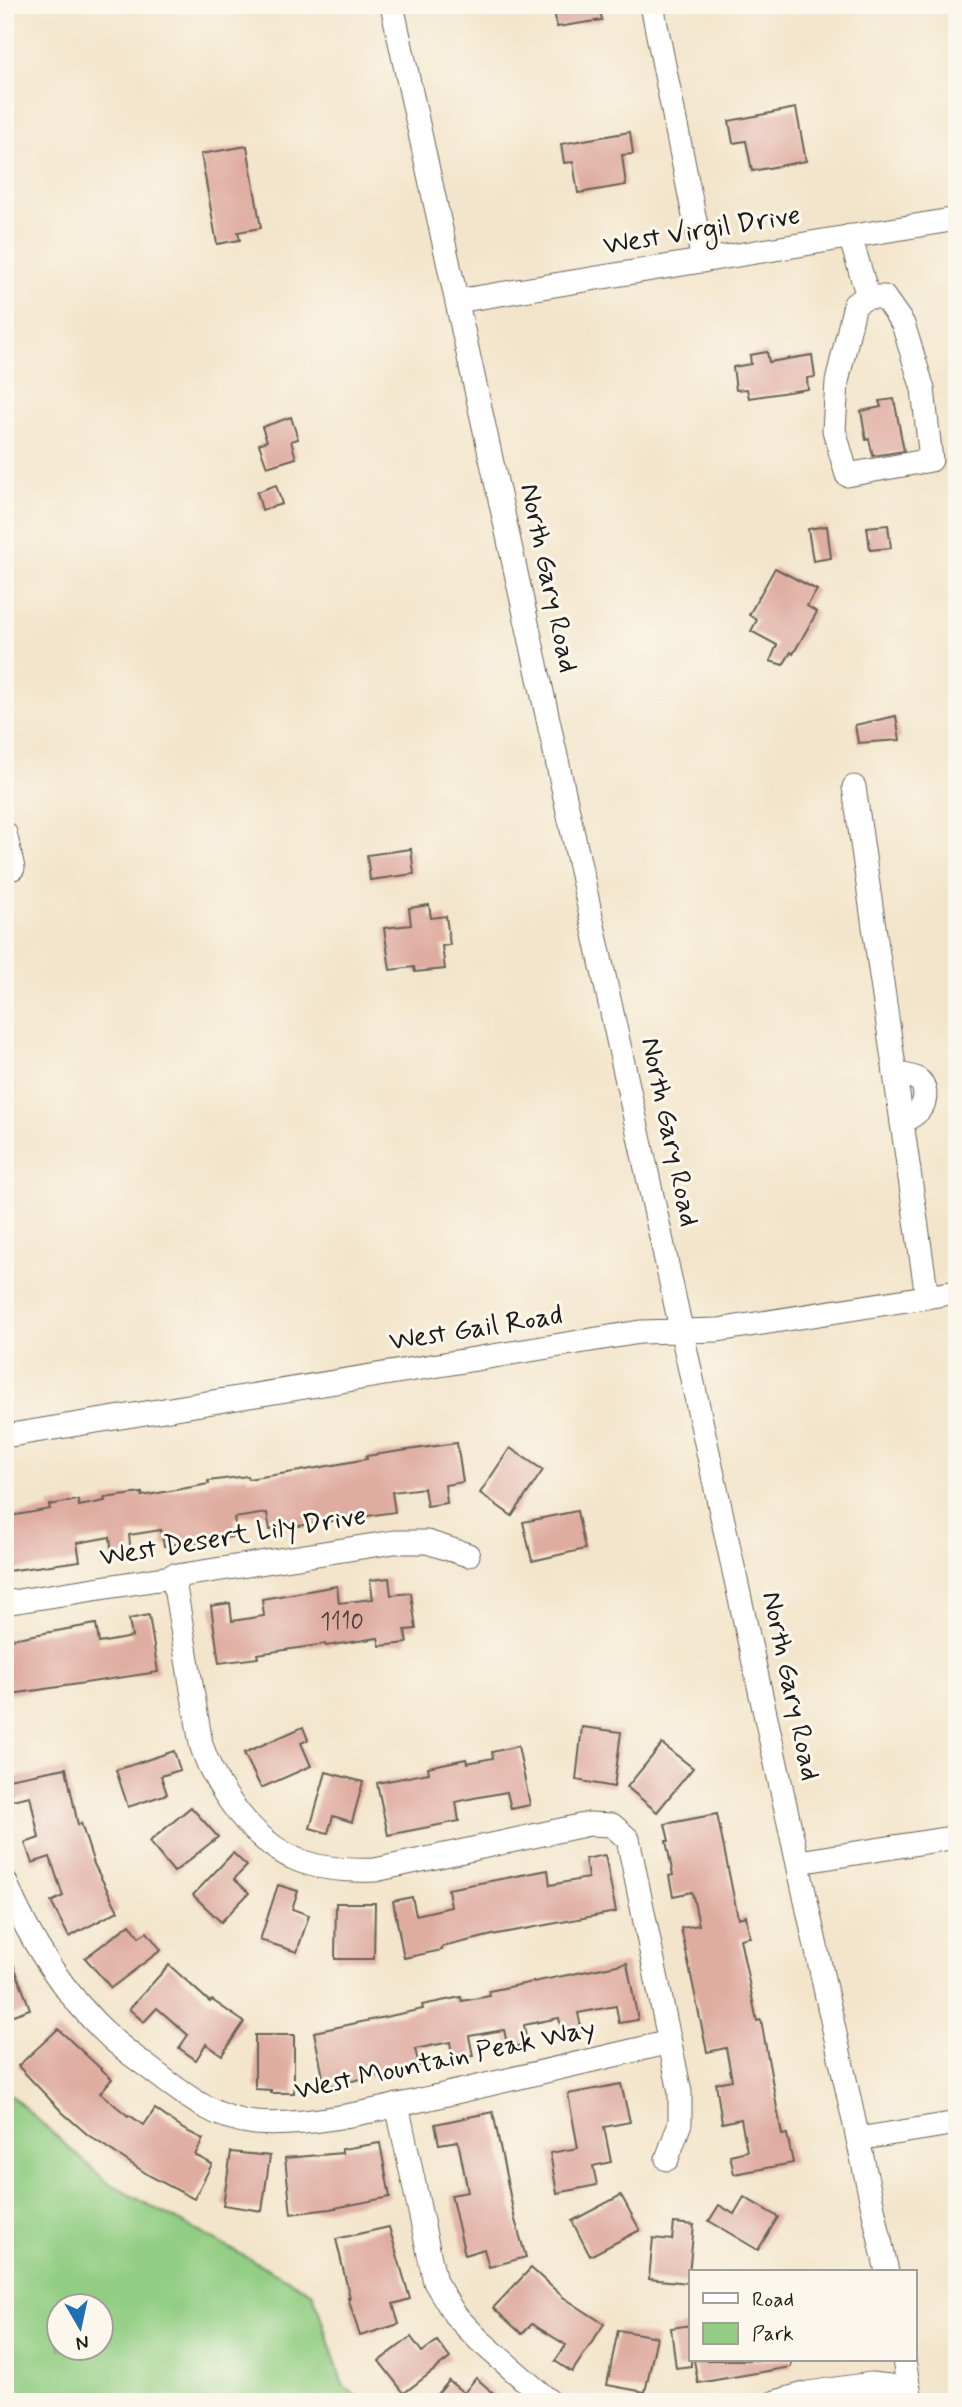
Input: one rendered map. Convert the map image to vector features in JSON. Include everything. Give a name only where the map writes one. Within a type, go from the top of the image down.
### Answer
[{"type":"street","name":"North Gary Road","points":[[392,5],[887,2270]]},
{"type":"street","points":[[652,5],[703,261]]},
{"type":"street","name":"West Virgil Drive","points":[[457,301],[957,219]]},
{"type":"street","points":[[850,236],[868,297]]},
{"type":"street","points":[[868,297],[884,297],[903,324],[923,389],[931,460],[847,475],[834,430],[837,382],[855,304],[868,297]]},
{"type":"street","points":[[854,787],[926,1297]]},
{"type":"street","points":[[5,833],[13,868]]},
{"type":"street","name":"West Gail Road","points":[[5,1436],[640,1332],[718,1330],[957,1292]]},
{"type":"street","name":"West Desert Lily Drive","points":[[5,1603],[394,1542],[427,1542],[468,1555]]},
{"type":"street","points":[[173,1575],[201,1744],[208,1767],[225,1795],[246,1821],[283,1854],[309,1865],[341,1871],[376,1870],[589,1824],[612,1825],[628,1839],[680,2092],[680,2123],[667,2159]]},
{"type":"street","points":[[799,1862],[957,1837]]},
{"type":"street","name":"West Mountain Peak Way","points":[[5,1881],[10,1909],[50,1968],[83,2010],[112,2040],[189,2098],[222,2116],[254,2123],[291,2123],[397,2105],[670,2042]]},
{"type":"street","points":[[397,2105],[435,2282],[455,2315],[479,2340],[550,2402]]},
{"type":"street","points":[[858,2139],[957,2123]]},
{"type":"street","points":[[904,2362],[910,2395]]},
{"type":"street","points":[[775,2402],[826,2396],[871,2384],[910,2395]]},
{"type":"street","points":[[883,2402],[910,2395]]},
{"type":"green space","points":[[5,2090],[108,2183],[313,2293],[343,2385],[363,2402],[5,2402]]},
{"type":"building","points":[[553,5],[599,5],[602,20],[557,27]]},
{"type":"building","points":[[796,108],[806,161],[752,171],[746,141],[733,143],[729,121]]},
{"type":"building","points":[[630,132],[633,154],[622,155],[626,185],[578,193],[573,162],[564,163],[561,144]]},
{"type":"building","points":[[247,146],[261,228],[238,232],[240,240],[217,244],[201,154]]},
{"type":"building","points":[[767,352],[769,362],[812,355],[815,377],[807,378],[808,389],[749,398],[747,389],[736,390],[733,367],[751,364],[750,355]]},
{"type":"building","points":[[894,399],[904,451],[873,456],[869,439],[866,440],[861,411],[881,407],[879,401]]},
{"type":"building","points":[[291,417],[298,439],[291,441],[296,458],[267,467],[259,444],[267,441],[262,427]]},
{"type":"building","points":[[276,485],[282,504],[262,510],[257,492]]},
{"type":"building","points":[[888,525],[891,548],[870,550],[867,527]]},
{"type":"building","points":[[827,526],[831,558],[813,561],[808,529]]},
{"type":"building","points":[[775,568],[817,590],[807,606],[817,612],[793,654],[791,652],[783,665],[770,661],[777,645],[751,631],[757,620],[749,615]]},
{"type":"building","points":[[896,716],[900,740],[858,743],[855,725]]},
{"type":"building","points":[[411,849],[414,874],[370,880],[367,855]]},
{"type":"building","points":[[429,905],[431,918],[446,916],[450,945],[442,946],[445,969],[415,972],[414,967],[390,970],[384,928],[411,925],[409,908]]},
{"type":"building","points":[[457,1443],[463,1482],[445,1485],[447,1503],[427,1506],[424,1488],[392,1492],[395,1512],[270,1530],[267,1513],[234,1518],[237,1536],[164,1546],[161,1530],[129,1535],[131,1553],[112,1556],[110,1537],[77,1543],[80,1561],[7,1571],[5,1517],[50,1509],[49,1505],[78,1500],[79,1506],[105,1501],[104,1498],[142,1493],[142,1496],[209,1484],[208,1481],[247,1476],[248,1479],[367,1459],[366,1456]]},
{"type":"building","points":[[510,1448],[543,1470],[512,1516],[480,1493]]},
{"type":"building","points":[[577,1511],[585,1549],[532,1561],[523,1522]]},
{"type":"building","points":[[389,1578],[391,1595],[411,1593],[416,1629],[405,1630],[407,1643],[380,1646],[378,1638],[257,1654],[258,1658],[219,1663],[211,1606],[230,1603],[232,1621],[264,1616],[262,1599],[337,1586],[339,1603],[373,1599],[370,1580]]},
{"type":"building","points":[[149,1615],[158,1672],[5,1695],[5,1640],[96,1624],[99,1643],[132,1637],[129,1619]]},
{"type":"building","points":[[303,1727],[308,1740],[301,1743],[311,1766],[261,1788],[244,1753]]},
{"type":"building","points":[[582,1727],[621,1732],[614,1787],[576,1780]]},
{"type":"building","points":[[662,1744],[693,1768],[657,1812],[627,1787]]},
{"type":"building","points":[[518,1746],[530,1805],[511,1809],[507,1792],[474,1798],[456,1802],[459,1821],[388,1835],[377,1783],[429,1773],[428,1767],[466,1759],[467,1763],[493,1758],[492,1752]]},
{"type":"building","points":[[174,1751],[180,1770],[161,1776],[167,1794],[128,1807],[116,1770]]},
{"type":"building","points":[[66,1768],[78,1825],[81,1823],[94,1864],[118,1911],[69,1937],[51,1902],[63,1896],[50,1857],[32,1863],[25,1843],[39,1838],[30,1796],[12,1800],[8,1779]]},
{"type":"building","points":[[326,1772],[363,1782],[352,1822],[333,1816],[328,1833],[310,1828]]},
{"type":"building","points":[[191,1807],[218,1837],[174,1872],[149,1842]]},
{"type":"building","points":[[717,1814],[738,1918],[746,1916],[750,1937],[740,1939],[757,2021],[761,2020],[782,2135],[787,2134],[793,2163],[734,2174],[730,2155],[747,2151],[741,2119],[722,2123],[716,2083],[732,2080],[726,2048],[707,2052],[681,1928],[699,1925],[692,1892],[673,1896],[669,1876],[673,1875],[665,1824]]},
{"type":"building","points":[[233,1853],[247,1866],[234,1879],[249,1893],[221,1922],[193,1895]]},
{"type":"building","points":[[605,1855],[616,1912],[497,1934],[404,1958],[393,1901],[412,1897],[416,1915],[451,1907],[448,1889],[548,1870],[550,1885],[588,1878],[585,1859]]},
{"type":"building","points":[[278,1885],[298,1891],[292,1909],[309,1915],[297,1952],[260,1940]]},
{"type":"building","points":[[336,1903],[375,1903],[374,1959],[335,1959]]},
{"type":"building","points":[[130,1924],[139,1937],[147,1932],[161,1950],[111,1988],[85,1958]]},
{"type":"building","points":[[5,1947],[30,2009],[5,2018]]},
{"type":"building","points":[[627,1963],[638,2020],[619,2023],[616,2006],[578,2013],[582,2032],[563,2036],[559,2018],[524,2025],[527,2044],[508,2048],[504,2030],[469,2036],[473,2056],[453,2060],[450,2042],[415,2049],[419,2066],[325,2087],[314,2032],[423,2009],[422,2005],[461,1997],[462,2001],[490,1996],[489,1991]]},
{"type":"building","points":[[169,1965],[210,2002],[212,2000],[244,2022],[222,2055],[206,2044],[196,2060],[179,2048],[188,2035],[157,2008],[144,2022],[129,2009]]},
{"type":"building","points":[[58,2029],[112,2079],[100,2093],[128,2116],[144,2125],[155,2109],[183,2129],[203,2139],[195,2155],[212,2164],[194,2199],[150,2176],[88,2135],[18,2066]]},
{"type":"building","points":[[255,2035],[294,2035],[294,2093],[271,2093],[271,2090],[255,2089]]},
{"type":"building","points":[[621,2084],[630,2122],[604,2127],[611,2162],[593,2166],[597,2185],[557,2193],[550,2153],[578,2148],[568,2094]]},
{"type":"building","points":[[493,2112],[515,2220],[526,2257],[489,2267],[484,2249],[465,2255],[451,2195],[468,2192],[458,2141],[439,2144],[435,2124]]},
{"type":"building","points":[[380,2143],[390,2197],[291,2214],[285,2158],[342,2153],[342,2149]]},
{"type":"building","points":[[231,2152],[270,2156],[262,2211],[223,2205]]},
{"type":"building","points":[[621,2195],[640,2230],[590,2256],[572,2221]]},
{"type":"building","points":[[744,2197],[778,2217],[758,2250],[709,2221],[719,2205],[734,2214]]},
{"type":"building","points":[[674,2223],[694,2225],[688,2283],[649,2279],[653,2238],[672,2240]]},
{"type":"building","points":[[389,2227],[410,2299],[393,2304],[399,2324],[360,2336],[348,2298],[336,2239]]},
{"type":"building","points":[[531,2268],[563,2297],[604,2324],[572,2372],[555,2361],[566,2345],[532,2324],[522,2334],[493,2308]]},
{"type":"building","points":[[689,2325],[691,2366],[676,2368],[671,2328]]},
{"type":"building","points":[[618,2330],[657,2337],[645,2392],[607,2385]]},
{"type":"building","points":[[411,2337],[422,2352],[437,2341],[450,2358],[404,2393],[379,2361]]},
{"type":"building","points":[[694,2362],[791,2362],[791,2367],[698,2383]]},
{"type":"building","points":[[476,2378],[504,2402],[431,2402],[449,2381],[464,2393]]}]
